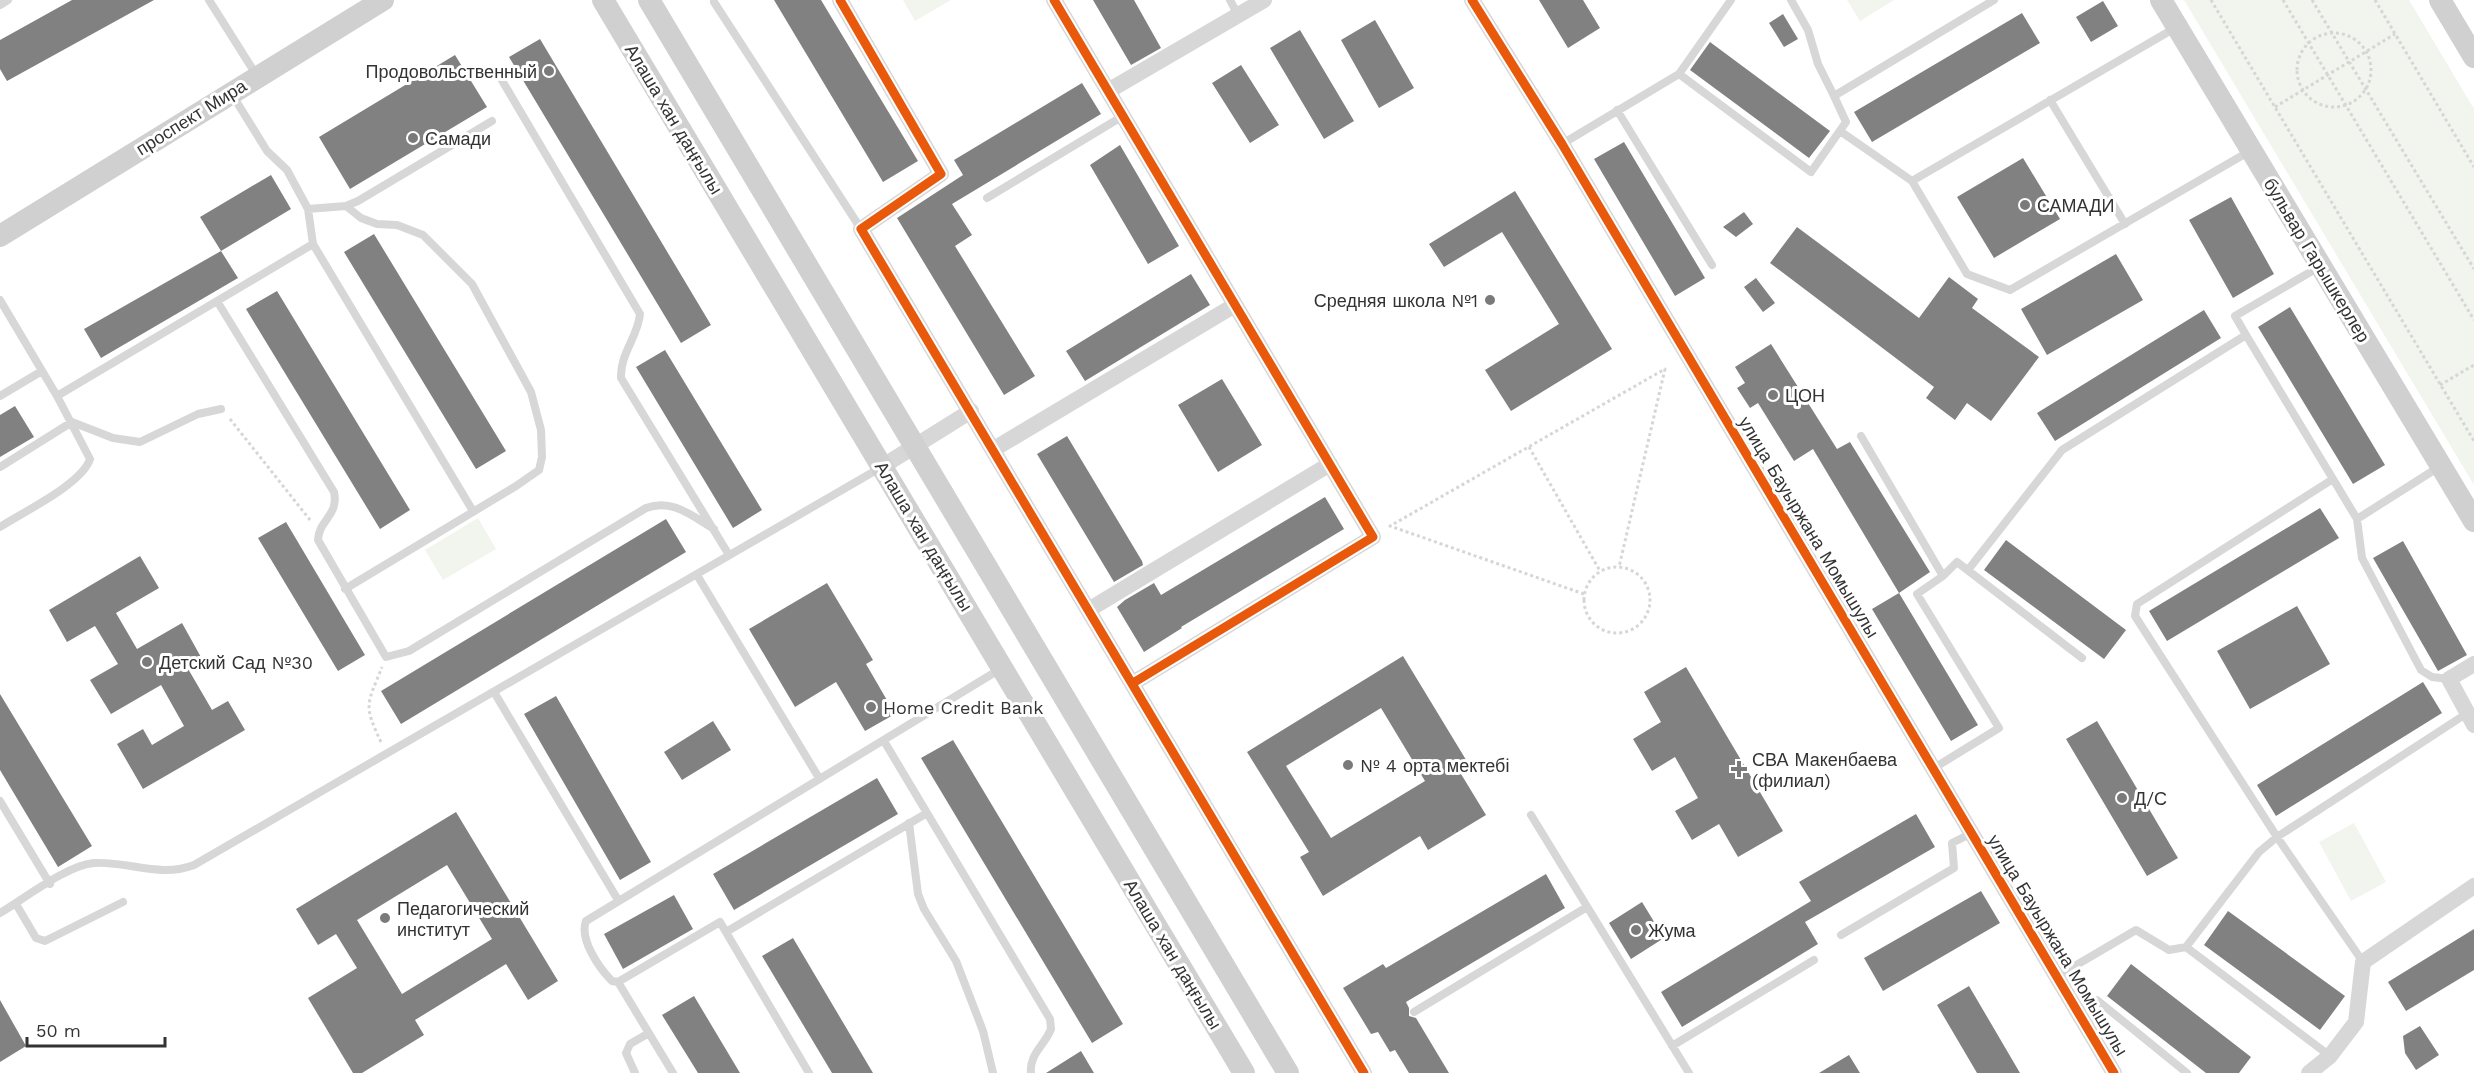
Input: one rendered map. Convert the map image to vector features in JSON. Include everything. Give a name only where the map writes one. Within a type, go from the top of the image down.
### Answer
[{"type":"main road","name":"Алаша хан даңғылы","points":[[603,0],[1244,1073]]},
{"type":"main road","name":"Алаша хан даңғылы","points":[[649,0],[1288,1073]]},
{"type":"main road","name":"бульвар Гарышкерлер","points":[[2161,0],[2474,521]]},
{"type":"main road","points":[[2440,0],[2474,57]]},
{"type":"main road","name":"проспект Мира","points":[[0,236],[379,1]]},
{"type":"street","points":[[840,0],[941,174],[861,229],[1090,609],[1364,1073]]},
{"type":"street","points":[[1054,0],[1373,537],[1134,683]]},
{"type":"street","points":[[1108,91],[1234,7],[1264,0]]},
{"type":"street","name":"улица Бауыржана Момышулы","points":[[1472,0],[1562,144],[2114,1073]]},
{"type":"street","points":[[994,449],[1235,306]]},
{"type":"street","points":[[883,466],[971,411]]},
{"type":"street","points":[[1090,609],[1330,464]]},
{"type":"street","points":[[2471,718],[2449,679],[2474,664]]},
{"type":"street","points":[[2309,1073],[2330,1056],[2356,1022],[2363,962],[2474,886]]},
{"type":"lane","points":[[0,4],[8,0]]},
{"type":"lane","points":[[209,0],[257,76]]},
{"type":"lane","points":[[1562,144],[1679,74],[1731,0]]},
{"type":"lane","points":[[1679,74],[1811,172],[1846,122],[1818,64],[1808,30],[1791,0]]},
{"type":"lane","points":[[1834,96],[1994,0]]},
{"type":"lane","points":[[714,2],[861,229]]},
{"type":"lane","points":[[1912,181],[2177,27]]},
{"type":"lane","points":[[497,72],[640,314],[639,324],[623,356],[621,378],[729,555]]},
{"type":"lane","points":[[231,93],[267,151],[287,170],[308,209],[313,244],[473,511]]},
{"type":"lane","points":[[2050,100],[2125,224]]},
{"type":"lane","points":[[1617,110],[1712,266]]},
{"type":"lane","points":[[987,198],[1123,116]]},
{"type":"lane","points":[[308,209],[346,206],[492,121]]},
{"type":"lane","points":[[1840,131],[1912,181],[1967,274],[2010,290],[2252,151]]},
{"type":"lane","points":[[345,589],[539,470],[542,457],[541,430],[531,392],[472,284],[423,235],[397,225],[377,224],[361,218],[346,206]]},
{"type":"lane","points":[[57,396],[313,244]]},
{"type":"lane","points":[[2321,266],[2235,316],[2357,519],[2362,558],[2421,670],[2432,677],[2449,679]]},
{"type":"lane","points":[[0,300],[72,422],[90,459],[87,466],[74,480],[0,527]]},
{"type":"lane","points":[[217,301],[334,492],[334,508],[318,531],[318,540],[386,657],[409,651],[646,508],[657,504],[674,506],[714,529]]},
{"type":"lane","points":[[1968,570],[2062,450],[2246,334]]},
{"type":"lane","points":[[0,396],[42,371]]},
{"type":"lane","points":[[72,422],[113,438],[140,442],[198,414],[221,409]]},
{"type":"lane","points":[[0,466],[72,422]]},
{"type":"lane","points":[[1861,436],[1943,576]]},
{"type":"lane","points":[[0,914],[81,866],[92,863],[118,864],[154,871],[181,870],[194,865],[883,466]]},
{"type":"lane","points":[[2357,519],[2441,466]]},
{"type":"lane","points":[[2333,479],[2137,604],[2135,616],[2277,837],[2363,962]]},
{"type":"lane","points":[[1934,768],[1999,728],[1917,594],[1943,576],[1957,562],[2082,658]]},
{"type":"lane","points":[[697,575],[819,778]]},
{"type":"lane","points":[[809,1073],[720,921],[618,982],[612,981],[608,976],[587,943],[584,927],[589,918],[618,900],[1003,668]]},
{"type":"lane","points":[[494,692],[618,900]]},
{"type":"lane","points":[[2056,977],[2136,930],[2169,950],[2186,947],[2259,852],[2277,837],[2471,718]]},
{"type":"lane","points":[[884,741],[1050,1019],[1051,1029],[1036,1051],[1030,1066],[1031,1073]]},
{"type":"lane","points":[[0,801],[50,884]]},
{"type":"lane","points":[[726,932],[927,813]]},
{"type":"lane","points":[[1531,815],[1689,1073]]},
{"type":"lane","points":[[909,823],[918,894],[924,909],[956,961],[983,1031],[993,1073]]},
{"type":"lane","points":[[1841,935],[1954,868],[1952,843],[1972,832]]},
{"type":"lane","points":[[16,904],[36,938],[45,941],[123,902]]},
{"type":"lane","points":[[1414,1012],[1587,907]]},
{"type":"lane","points":[[2186,947],[2330,1056]]},
{"type":"lane","points":[[1672,1046],[1814,960]]},
{"type":"lane","points":[[618,982],[673,1073]]},
{"type":"lane","points":[[2076,1012],[2097,1000],[2187,1073]]},
{"type":"lane","points":[[635,1073],[626,1053],[630,1044],[649,1033]]},
{"type":"path","points":[[2211,0],[2474,441]]},
{"type":"path","points":[[2283,0],[2474,320]]},
{"type":"path","points":[[2312,0],[2474,269]]},
{"type":"path","points":[[2375,0],[2474,167]]},
{"type":"path","points":[[2332,33],[2352,37],[2366,51],[2371,67],[2366,89],[2356,100],[2346,106],[2333,108],[2321,105],[2302,90],[2296,66],[2300,54],[2308,43],[2316,37],[2332,33]]},
{"type":"path","points":[[2275,107],[2395,34]]},
{"type":"path","points":[[2440,385],[2474,365]]},
{"type":"path","points":[[1584,594],[1390,526],[1665,369],[1619,567]]},
{"type":"path","points":[[221,409],[318,531]]},
{"type":"path","points":[[1529,447],[1600,571]]},
{"type":"path","points":[[1619,567],[1640,576],[1647,585],[1650,607],[1638,627],[1616,634],[1605,632],[1588,616],[1584,594],[1587,585],[1600,571],[1619,567]]},
{"type":"path","points":[[386,657],[369,699],[368,713],[387,754]]},
{"type":"shaded area","points":[[903,0],[951,0],[915,21]]},
{"type":"shaded area","points":[[1847,0],[1894,0],[1860,21]]},
{"type":"shaded area","points":[[2184,0],[2409,0],[2474,109],[2474,485]]},
{"type":"shaded area","points":[[478,518],[496,549],[443,580],[425,550]]},
{"type":"shaded area","points":[[2354,823],[2386,882],[2351,901],[2319,842]]},
{"type":"building","points":[[72,0],[154,0],[7,81],[0,69],[0,40]]},
{"type":"building","points":[[774,0],[821,0],[918,161],[883,182]]},
{"type":"building","points":[[1093,0],[1134,0],[1161,48],[1131,65]]},
{"type":"building","points":[[1539,0],[1583,0],[1600,28],[1568,48]]},
{"type":"building","points":[[2103,1],[2118,26],[2091,42],[2076,17]]},
{"type":"building","points":[[2022,13],[2040,43],[1872,142],[1854,112]]},
{"type":"building","points":[[1783,14],[1798,39],[1784,47],[1769,23]]},
{"type":"building","points":[[1375,20],[1414,88],[1379,108],[1341,40]]},
{"type":"building","points":[[1300,30],[1354,121],[1324,139],[1270,48]]},
{"type":"building","points":[[540,39],[711,325],[681,343],[509,57]]},
{"type":"building","points":[[1710,42],[1830,131],[1809,158],[1690,70]]},
{"type":"building","points":[[455,55],[487,107],[350,189],[319,137]]},
{"type":"building","points":[[1241,65],[1279,125],[1250,143],[1212,83]]},
{"type":"building","points":[[1082,83],[1101,114],[952,204],[972,235],[955,246],[1035,376],[1004,395],[897,218],[963,175],[954,160]]},
{"type":"building","points":[[1624,142],[1705,278],[1675,296],[1594,159]]},
{"type":"building","points":[[1120,145],[1179,246],[1148,264],[1090,165]]},
{"type":"building","points":[[2023,158],[2060,219],[1994,258],[1957,197]]},
{"type":"building","points":[[271,175],[291,209],[221,251],[200,217]]},
{"type":"building","points":[[1515,191],[1612,349],[1511,411],[1485,370],[1559,324],[1502,232],[1444,267],[1429,244]]},
{"type":"building","points":[[2231,197],[2274,274],[2233,298],[2189,220]]},
{"type":"building","points":[[1744,212],[1753,224],[1736,237],[1723,227]]},
{"type":"building","points":[[1797,227],[1919,318],[1949,277],[1978,299],[1972,308],[2039,357],[1991,421],[1967,403],[1955,420],[1926,398],[1934,387],[1770,263]]},
{"type":"building","points":[[374,234],[506,451],[476,469],[344,252]]},
{"type":"building","points":[[221,251],[238,278],[101,358],[84,329]]},
{"type":"building","points":[[2116,254],[2143,300],[2047,355],[2021,309]]},
{"type":"building","points":[[1191,274],[1210,305],[1085,381],[1066,351]]},
{"type":"building","points":[[1756,278],[1775,303],[1763,312],[1744,287]]},
{"type":"building","points":[[277,291],[410,510],[380,529],[246,309]]},
{"type":"building","points":[[2290,307],[2385,465],[2353,484],[2258,327]]},
{"type":"building","points":[[2204,310],[2221,338],[2055,441],[2037,413]]},
{"type":"building","points":[[1771,344],[1837,449],[1850,442],[1930,572],[1899,593],[1813,449],[1794,461],[1758,403],[1750,408],[1737,388],[1745,383],[1735,367]]},
{"type":"building","points":[[665,350],[762,510],[733,528],[636,367]]},
{"type":"building","points":[[1222,379],[1262,445],[1218,472],[1178,405]]},
{"type":"building","points":[[15,406],[34,437],[0,457],[0,415]]},
{"type":"building","points":[[1067,436],[1142,561],[1143,565],[1114,582],[1037,454]]},
{"type":"building","points":[[1325,497],[1344,529],[1181,627],[1144,652],[1117,607],[1125,600],[1154,583],[1161,595]]},
{"type":"building","points":[[2320,508],[2339,538],[2167,641],[2149,611]]},
{"type":"building","points":[[666,519],[686,552],[401,724],[381,691]]},
{"type":"building","points":[[286,522],[365,655],[338,671],[258,538]]},
{"type":"building","points":[[2006,540],[2126,630],[2104,659],[1984,570]]},
{"type":"building","points":[[2403,541],[2467,655],[2438,671],[2373,558]]},
{"type":"building","points":[[140,556],[159,588],[116,613],[137,649],[182,623],[202,659],[187,667],[212,710],[228,701],[245,730],[143,789],[117,744],[143,729],[152,745],[184,726],[161,685],[111,714],[90,680],[118,664],[95,626],[67,642],[49,610]]},
{"type":"building","points":[[827,583],[873,660],[866,664],[895,714],[865,731],[836,682],[795,707],[749,629]]},
{"type":"building","points":[[1899,593],[1978,725],[1951,741],[1872,609]]},
{"type":"building","points":[[2297,606],[2330,664],[2250,709],[2217,651]]},
{"type":"building","points":[[1403,656],[1471,768],[1461,774],[1486,815],[1428,850],[1420,836],[1323,896],[1300,857],[1309,852],[1247,752]],"holes":[[[1381,708],[1425,781],[1331,838],[1286,766]]]},
{"type":"building","points":[[1686,667],[1783,831],[1738,857],[1719,824],[1692,840],[1675,811],[1698,798],[1675,757],[1652,771],[1633,739],[1661,722],[1644,692]]},
{"type":"building","points":[[2423,682],[2442,713],[2276,816],[2257,785]]},
{"type":"building","points":[[0,694],[92,846],[58,867],[0,770]]},
{"type":"building","points":[[556,696],[651,862],[620,880],[524,714]]},
{"type":"building","points":[[713,721],[731,750],[682,780],[664,752]]},
{"type":"building","name":"Д/С","points":[[2097,721],[2178,858],[2147,876],[2066,739]]},
{"type":"building","points":[[953,740],[1123,1024],[1092,1043],[921,758]]},
{"type":"building","points":[[877,778],[898,814],[734,910],[713,874]]},
{"type":"building","points":[[456,812],[558,981],[528,1000],[506,964],[415,1020],[424,1035],[362,1073],[353,1073],[308,998],[357,968],[336,934],[318,945],[296,909]],"holes":[[[447,865],[492,939],[402,994],[357,920]]]},
{"type":"building","points":[[1916,814],[1935,847],[1805,922],[1818,944],[1682,1027],[1661,992],[1811,901],[1799,882]]},
{"type":"building","points":[[1546,874],[1565,908],[1406,1002],[1409,1016],[1416,1018],[1449,1073],[1409,1073],[1395,1050],[1390,1052],[1378,1032],[1371,1034],[1343,988],[1383,964],[1386,968]]},
{"type":"building","points":[[1981,891],[2000,923],[1883,991],[1864,958]]},
{"type":"building","points":[[674,895],[693,929],[623,969],[604,934]]},
{"type":"building","name":"Жума","points":[[1642,902],[1664,938],[1631,959],[1609,923]]},
{"type":"building","points":[[2228,911],[2345,996],[2320,1030],[2204,945]]},
{"type":"building","points":[[2474,929],[2474,970],[2406,1011],[2388,982]]},
{"type":"building","points":[[793,938],[873,1073],[832,1073],[762,956]]},
{"type":"building","points":[[2131,964],[2251,1057],[2239,1073],[2206,1073],[2107,996]]},
{"type":"building","points":[[1969,986],[2020,1073],[1977,1073],[1937,1005]]},
{"type":"building","points":[[694,996],[740,1073],[698,1073],[662,1015]]},
{"type":"building","points":[[0,1000],[26,1046],[0,1062]]},
{"type":"building","points":[[2420,1026],[2439,1055],[2416,1070],[2405,1053],[2403,1036]]},
{"type":"building","points":[[1081,1051],[1094,1073],[1046,1073]]},
{"type":"building","points":[[1849,1055],[1860,1073],[1819,1073]]},
{"type":"cycle path","points":[[840,0],[941,174],[861,229],[1364,1073]]},
{"type":"cycle path","points":[[1054,0],[1373,537],[1133,683]]},
{"type":"cycle path","points":[[1472,0],[1562,144],[2114,1073]]},
{"type":"place","name":"Продовольственный","points":[[549,71]]},
{"type":"place","name":"Самади","points":[[413,138]]},
{"type":"place","name":"САМАДИ","points":[[2025,205]]},
{"type":"place","name":"Средняя школа №1","points":[[1490,300]]},
{"type":"place","name":"ЦОН","points":[[1773,395]]},
{"type":"place","name":"Детский Сад №30","points":[[147,662]]},
{"type":"place","name":"Home Credit Bank","points":[[871,707]]},
{"type":"place","name":"№ 4 орта мектебі","points":[[1348,765]]},
{"type":"place","name":"СВА Макенбаева (филиал)","points":[[1739,769]]},
{"type":"place","name":"Д/С","points":[[2122,798]]},
{"type":"place","name":"Педагогический институт","points":[[385,918]]},
{"type":"place","name":"Жума","points":[[1636,930]]}]
